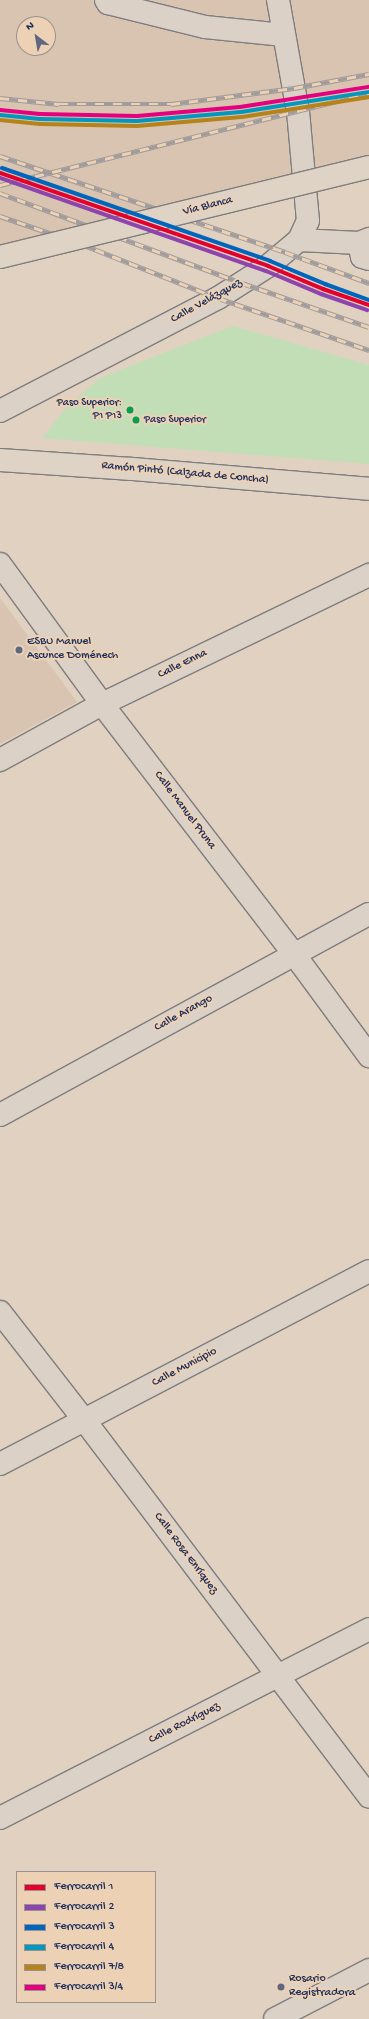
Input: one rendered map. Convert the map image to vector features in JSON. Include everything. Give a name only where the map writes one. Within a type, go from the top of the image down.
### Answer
[{"type":"main road","name":"Vía Blanca","points":[[0,257],[369,167]]},
{"type":"main road","name":"Ramón Pintó (Calzada de Concha)","points":[[0,460],[132,469],[369,489]]},
{"type":"street","points":[[106,0],[108,3],[205,27],[284,35]]},
{"type":"street","name":"Calle Velázquez","points":[[0,411],[218,298],[268,266],[299,240],[308,221],[298,112],[278,0]]},
{"type":"street","points":[[299,240],[366,247]]},
{"type":"street","name":"Calle Manuel Pruna","points":[[0,564],[102,704],[294,954],[369,1056]]},
{"type":"street","name":"Calle Enna","points":[[0,760],[102,704],[369,575]]},
{"type":"street","name":"Calle Arango","points":[[0,1115],[369,914]]},
{"type":"street","name":"Calle Municipio","points":[[0,1464],[85,1421],[369,1271]]},
{"type":"street","name":"Calle Rosa Enríquez","points":[[0,1312],[85,1421],[369,1797]]},
{"type":"street","name":"Calle Rodríguez","points":[[0,1818],[278,1677],[369,1629]]},
{"type":"street","points":[[275,2019],[369,1970]]},
{"type":"shaded area","points":[[0,0],[369,0],[369,158],[0,247]]},
{"type":"shaded area","name":"ESBU Manuel Ascunce Doménech","points":[[0,598],[77,702],[0,744]]},
{"type":"green space","points":[[233,326],[369,365],[369,464],[42,438],[67,407],[100,378]]},
{"type":"railway","points":[[0,98],[59,104],[171,104],[294,88],[369,74]]},
{"type":"railway","points":[[0,185],[369,93]]},
{"type":"railway","points":[[0,156],[285,252],[369,283]]},
{"type":"railway","points":[[0,193],[242,283],[369,327]]},
{"type":"railway","points":[[0,216],[79,243],[218,298],[369,350]]},
{"type":"rail line","name":"3/4","points":[[0,110],[40,114],[137,116],[240,107],[368,87]]},
{"type":"rail line","name":"4","points":[[0,115],[40,119],[137,121],[241,112],[369,92]]},
{"type":"rail line","name":"7/8","points":[[0,120],[40,124],[137,126],[242,117],[369,97]]},
{"type":"rail line","name":"3","points":[[2,168],[270,261],[325,284],[369,300]]},
{"type":"rail line","name":"1","points":[[0,173],[268,266],[323,289],[369,305]]},
{"type":"rail line","name":"2","points":[[0,178],[266,271],[321,294],[367,310]]},
{"type":"place","name":"Paso Superior: P1 P13","points":[[130,410]]},
{"type":"place","name":"Paso Superior","points":[[136,420]]},
{"type":"place","name":"ESBU Manuel Ascunce Doménech","points":[[19,650]]},
{"type":"place","name":"Rosario Registradora","points":[[281,1987]]}]
